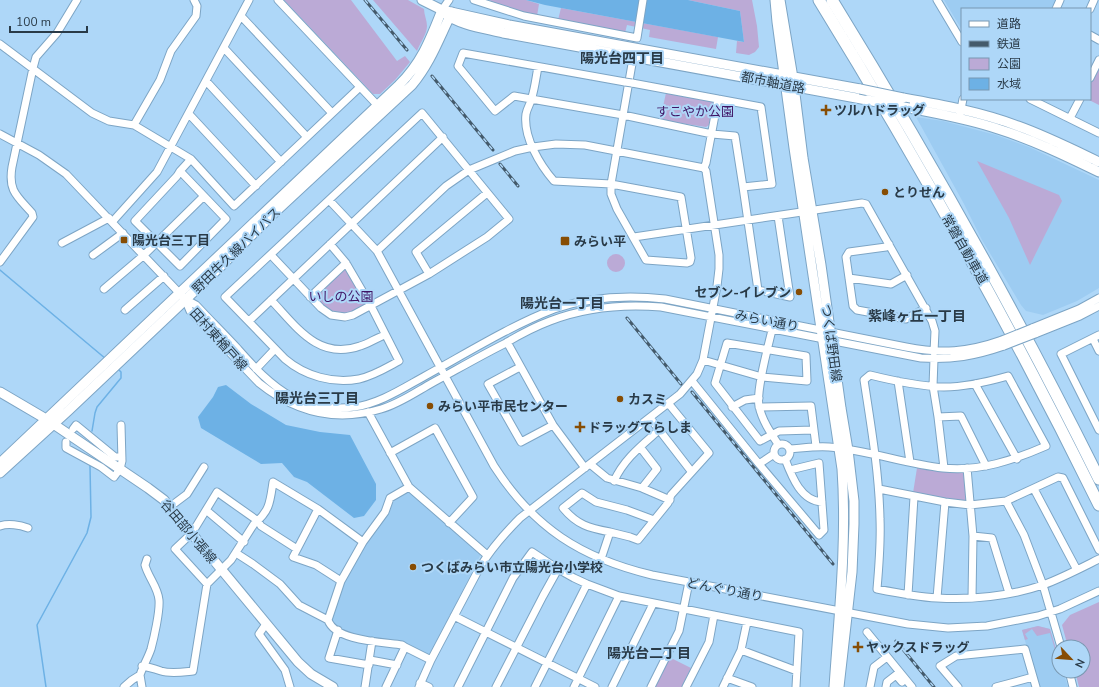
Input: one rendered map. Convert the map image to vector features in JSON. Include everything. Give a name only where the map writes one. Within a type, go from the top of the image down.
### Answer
[{"type":"highway","name":"常磐自動車道","points":[[819,0],[862,70],[1008,326],[1099,505]]},
{"type":"highway","name":"常磐自動車道","points":[[832,0],[942,183],[1018,322],[1099,479]]},
{"type":"main road","name":"都市軸道路","points":[[422,0],[451,14],[789,81],[867,100],[909,108],[999,120],[1025,128],[1061,143],[1099,162]]},
{"type":"main road","name":"つくば野田線","points":[[775,0],[777,22],[804,158],[808,212],[822,340],[854,501],[852,572],[843,612],[834,687]]},
{"type":"main road","name":"つくば野田線","points":[[780,0],[789,81]]},
{"type":"main road","name":"野田牛久線バイパス","points":[[0,463],[49,422],[182,296],[288,201],[381,109],[421,59],[442,10]]},
{"type":"main road","name":"野田牛久線バイパス","points":[[381,109],[412,85],[427,65],[451,14]]},
{"type":"main road","name":"都市軸道路","points":[[789,81],[860,89],[903,98],[960,114],[1019,136],[1099,172]]},
{"type":"main road","name":"つくば野田線","points":[[808,212],[831,337],[844,449]]},
{"type":"main road","name":"谷田部小張線","points":[[0,392],[49,422],[120,469],[156,493],[171,506],[298,662],[311,674],[333,687]]},
{"type":"main road","name":"野田牛久線バイパス","points":[[0,473],[49,422]]},
{"type":"main road","name":"つくば野田線","points":[[839,687],[843,612]]},
{"type":"street","points":[[0,262],[33,217],[32,213],[16,195],[10,183],[16,143],[36,57],[57,33],[78,0]]},
{"type":"street","points":[[134,126],[160,80],[171,51],[196,16],[197,6],[194,0]]},
{"type":"street","points":[[62,243],[111,220],[157,172],[249,0]]},
{"type":"street","points":[[278,0],[381,109]]},
{"type":"street","points":[[442,10],[449,0]]},
{"type":"street","points":[[474,0],[486,2],[524,16],[637,38],[643,0]]},
{"type":"street","points":[[937,0],[961,40]]},
{"type":"street","points":[[241,16],[332,113]]},
{"type":"street","points":[[0,44],[92,113],[109,121],[134,126],[191,160],[234,206],[360,87]]},
{"type":"street","points":[[224,48],[307,137]]},
{"type":"street","points":[[743,187],[772,184],[762,107],[463,53],[458,66],[495,111],[514,96],[623,115],[712,134],[735,136],[758,290],[790,297],[778,216]]},
{"type":"street","points":[[1091,76],[1099,60]]},
{"type":"street","points":[[538,67],[532,98],[526,114],[526,127],[540,162],[554,181],[611,184],[681,197],[687,229],[691,258],[690,262],[646,260],[617,209],[611,194],[611,184],[632,64]]},
{"type":"street","points":[[206,81],[281,162]]},
{"type":"street","points":[[429,687],[419,685],[431,660],[487,555],[508,530],[529,511],[680,394],[697,374],[703,360],[712,318],[719,269],[719,255],[706,171],[704,168],[718,99]]},
{"type":"street","points":[[960,114],[963,100]]},
{"type":"street","points":[[1035,100],[1045,102],[1070,118],[1099,132]]},
{"type":"street","points":[[1070,118],[1079,100]]},
{"type":"street","points":[[271,255],[325,312],[338,317],[353,315],[370,306],[399,290],[429,274],[486,237],[509,219],[422,112],[225,297],[275,349],[294,366],[307,374],[335,380],[361,379],[398,361],[385,334],[370,306],[346,263],[330,244]]},
{"type":"street","points":[[189,114],[256,186]]},
{"type":"street","points":[[0,134],[39,155],[61,170],[78,185],[182,296]]},
{"type":"street","points":[[249,321],[442,137]]},
{"type":"street","points":[[377,251],[446,186],[469,170],[507,154],[533,147],[571,144],[617,151],[704,168]]},
{"type":"street","points":[[180,171],[226,219],[180,266],[135,221],[180,171],[191,160]]},
{"type":"street","points":[[429,274],[416,252],[487,193]]},
{"type":"street","points":[[104,289],[144,255],[204,196]]},
{"type":"street","name":"どんぐり通り","points":[[329,200],[377,251],[444,376],[498,472],[512,492],[542,524],[577,548],[601,559],[633,570],[908,624],[948,628],[975,628],[998,625],[1052,612],[1099,591]]},
{"type":"street","points":[[634,237],[714,224],[808,212],[862,203],[866,204],[932,320],[935,331],[934,386],[944,468]]},
{"type":"street","points":[[93,255],[123,233]]},
{"type":"street","points":[[889,244],[886,247],[849,252],[846,257],[853,306],[857,310],[906,319],[926,308]]},
{"type":"street","points":[[310,297],[346,263]]},
{"type":"street","points":[[849,278],[891,284],[907,275]]},
{"type":"street","points":[[125,310],[164,276]]},
{"type":"street","name":"田村東楢戸線","points":[[182,296],[196,305],[272,384],[294,398],[316,405],[341,408],[369,404],[384,398],[440,368]]},
{"type":"street","name":"田村東楢戸線","points":[[182,296],[193,314],[254,378],[271,393],[306,410],[328,415],[345,416],[382,409],[398,402],[444,376]]},
{"type":"street","name":"みらい通り","points":[[440,368],[527,321],[552,310],[578,303],[620,297],[643,297],[713,309],[821,330],[831,337]]},
{"type":"street","name":"みらい通り","points":[[444,376],[533,328],[575,313],[607,307],[656,307],[822,340],[831,337],[906,347],[934,355],[1003,343],[1080,309],[1099,298]]},
{"type":"street","points":[[271,300],[306,338],[324,347],[347,349],[360,346],[385,334]]},
{"type":"street","name":"みらい通り","points":[[1033,331],[1080,316],[1099,306]]},
{"type":"street","points":[[772,330],[759,398],[760,407],[768,428],[778,444]]},
{"type":"street","points":[[1098,425],[1061,354],[1096,337],[1099,351]]},
{"type":"street","points":[[507,342],[553,425],[588,466],[614,481],[642,488],[670,500]]},
{"type":"street","points":[[703,360],[721,365],[762,377],[807,381],[806,356],[726,343],[721,365],[714,383],[760,441],[779,431],[813,430]]},
{"type":"street","points":[[256,368],[275,349]]},
{"type":"street","points":[[520,367],[488,384],[521,442],[553,425]]},
{"type":"street","points":[[778,444],[784,444],[790,449],[816,446],[844,449],[875,455],[910,462],[944,468],[986,466],[1017,459],[1046,446],[1008,376],[975,384],[945,387],[898,381],[870,375],[864,380],[875,455],[879,489],[880,553],[877,589],[908,595],[937,598],[972,598],[1009,593],[1043,585],[1099,559]]},
{"type":"street","points":[[692,381],[819,535],[824,530],[818,463],[790,470]]},
{"type":"street","points":[[898,381],[910,462]]},
{"type":"street","points":[[975,384],[1017,459]]},
{"type":"street","points":[[732,407],[745,400],[759,398]]},
{"type":"street","points":[[654,520],[628,510],[596,502],[582,494],[563,508],[570,516],[583,525],[638,540],[668,503],[671,495],[709,453],[668,403]]},
{"type":"street","points":[[760,407],[811,406],[816,446]]},
{"type":"street","points":[[368,412],[408,487],[487,555]]},
{"type":"street","points":[[938,417],[961,416],[986,466]]},
{"type":"street","points":[[650,418],[692,471]]},
{"type":"street","points":[[73,429],[76,425],[115,457],[122,457]]},
{"type":"street","points":[[66,442],[66,448],[101,467],[114,477],[120,469],[122,457],[121,426]]},
{"type":"street","points":[[390,453],[435,428],[473,497],[449,523]]},
{"type":"street","points":[[614,481],[622,466],[631,454],[659,430]]},
{"type":"street","points":[[759,464],[774,454],[775,448],[778,444]]},
{"type":"street","points":[[640,447],[657,470],[642,488]]},
{"type":"street","points":[[774,454],[780,460],[785,459],[790,454],[790,449]]},
{"type":"street","points":[[785,459],[798,486],[814,502],[822,502]]},
{"type":"street","points":[[171,506],[187,494],[204,467]]},
{"type":"street","points":[[967,468],[973,536],[972,598]]},
{"type":"street","points":[[879,489],[914,497],[970,505],[1006,502],[1058,477],[1063,478],[1099,550]]},
{"type":"street","points":[[142,666],[156,668],[162,671],[193,671],[207,584],[222,570],[236,553],[254,524],[263,518],[270,503],[273,482],[318,510],[364,542]]},
{"type":"street","points":[[328,620],[341,581],[364,542],[385,512],[390,498],[408,487]]},
{"type":"street","points":[[1034,489],[1077,570]]},
{"type":"street","points":[[207,584],[175,549],[192,533],[217,492],[258,521],[260,526],[297,548]]},
{"type":"street","points":[[908,595],[914,497]]},
{"type":"street","points":[[937,598],[945,502]]},
{"type":"street","points":[[1006,502],[1024,534],[1052,612],[1059,639]]},
{"type":"street","points":[[206,510],[244,542]]},
{"type":"street","points":[[318,510],[292,557],[316,565],[341,581]]},
{"type":"street","points":[[0,526],[5,524],[28,528]]},
{"type":"street","points":[[601,559],[610,532]]},
{"type":"street","points":[[973,536],[992,538],[1009,593]]},
{"type":"street","points":[[458,687],[513,578],[532,552],[558,570],[586,584],[619,596],[798,632],[796,687]]},
{"type":"street","points":[[236,553],[280,584],[299,605],[328,620],[329,623],[338,630],[353,639],[402,645],[431,660]]},
{"type":"street","points":[[142,687],[140,675],[142,666],[151,649],[159,607],[159,598],[156,586],[145,565],[147,559]]},
{"type":"street","points":[[496,687],[542,596],[558,570]]},
{"type":"street","points":[[651,687],[679,631],[689,582]]},
{"type":"street","points":[[535,687],[586,584]]},
{"type":"street","points":[[574,687],[619,596]]},
{"type":"street","points":[[612,687],[653,604]]},
{"type":"street","points":[[686,687],[709,642],[714,615]]},
{"type":"street","points":[[454,616],[595,687]]},
{"type":"street","points":[[723,687],[741,650],[747,622]]},
{"type":"street","points":[[266,624],[259,634],[285,670],[290,687]]},
{"type":"street","points":[[338,630],[330,658],[397,665]]},
{"type":"street","points":[[867,632],[912,687]]},
{"type":"street","points":[[365,687],[372,641]]},
{"type":"street","points":[[386,687],[406,647]]},
{"type":"street","points":[[958,687],[940,666],[956,656],[1025,649],[1036,687]]},
{"type":"street","points":[[741,650],[797,671]]},
{"type":"street","points":[[870,687],[874,667],[887,657]]},
{"type":"street","points":[[124,687],[140,675]]},
{"type":"street","points":[[886,687],[887,682],[896,675],[906,687]]},
{"type":"street","points":[[996,687],[1033,677]]},
{"type":"street","points":[[727,678],[752,687]]},
{"type":"shaded area","points":[[944,0],[1056,0],[1052,8],[961,8],[961,28]]},
{"type":"shaded area","points":[[916,117],[943,121],[996,135],[1029,147],[1099,180],[1099,288],[1077,301],[1043,315],[1026,311],[982,240]]},
{"type":"shaded area","name":"つくばみらい市立陽光台小学校","points":[[409,492],[481,554],[430,655],[403,643],[354,637],[330,622],[345,580],[365,544],[395,497]]},
{"type":"shaded area","points":[[1038,626],[1050,629],[1053,639],[1051,639],[1051,679],[1066,679],[1068,687],[1038,687],[1022,630]]},
{"type":"green space","points":[[284,0],[351,0],[397,61],[405,56],[410,62],[395,80],[380,94],[373,94]]},
{"type":"green space","points":[[373,0],[408,0],[424,9],[427,29],[417,51]]},
{"type":"green space","points":[[490,0],[526,0],[539,4],[537,16],[494,5]]},
{"type":"green space","points":[[688,0],[752,0],[759,47],[755,52],[749,55],[736,53],[737,41],[744,42],[740,11]]},
{"type":"green space","points":[[561,8],[718,37],[716,49],[649,37],[650,30],[627,25],[625,33],[558,20]]},
{"type":"green space","points":[[1099,65],[1099,105],[1089,100],[1091,100],[1091,82]]},
{"type":"green space","name":"すこやか公園","points":[[666,93],[711,100],[713,103],[709,125],[706,127],[660,120]]},
{"type":"green space","points":[[977,161],[1059,195],[1062,201],[1030,265],[1009,218]]},
{"type":"green space","points":[[616,254],[622,257],[625,263],[622,269],[616,272],[610,269],[607,263],[610,257]]},
{"type":"green space","name":"いしの公園","points":[[343,267],[348,268],[366,303],[364,307],[342,314],[328,309],[315,298],[315,294]]},
{"type":"green space","points":[[917,468],[962,471],[965,473],[967,499],[964,502],[944,500],[913,493]]},
{"type":"green space","points":[[1099,602],[1099,687],[1079,687],[1077,679],[1091,679],[1091,639],[1066,639],[1062,625],[1070,615]]},
{"type":"green space","points":[[1038,626],[1050,629],[1053,639],[1050,633],[1037,636],[1032,629],[1025,634],[1028,639],[1025,640],[1022,630]]},
{"type":"green space","points":[[669,657],[691,668],[682,687],[655,687]]},
{"type":"water","points":[[526,0],[688,0],[740,11],[744,42],[545,5]]},
{"type":"water","points":[[226,385],[251,404],[286,425],[320,432],[350,435],[376,484],[376,500],[364,516],[354,518],[307,482],[294,477],[282,463],[261,464],[201,428],[198,417],[213,397],[218,387]]},
{"type":"waterway","points":[[0,270],[106,359]]},
{"type":"waterway","points":[[92,431],[97,407],[121,378],[121,372],[118,369]]},
{"type":"waterway","points":[[46,687],[37,625],[87,533],[91,517],[90,466]]},
{"type":"railway","points":[[365,0],[407,50]]},
{"type":"railway","points":[[432,76],[493,150]]},
{"type":"railway","points":[[500,164],[518,186]]},
{"type":"railway","points":[[627,318],[681,384]]},
{"type":"railway","points":[[692,392],[833,564]]},
{"type":"railway","points":[[896,641],[934,687]]},
{"type":"place","name":"ツルハドラッグ","points":[[826,110]]},
{"type":"place","name":"とりせん","points":[[885,192]]},
{"type":"place","name":"陽光台三丁目","points":[[124,240]]},
{"type":"place","name":"みらい平","points":[[565,241]]},
{"type":"place","name":"セブン-イレブン","points":[[799,292]]},
{"type":"place","name":"カスミ","points":[[620,399]]},
{"type":"place","name":"みらい平市民センター","points":[[430,406]]},
{"type":"place","name":"ドラッグてらしま","points":[[580,427]]},
{"type":"place","name":"つくばみらい市立陽光台小学校","points":[[413,567]]},
{"type":"place","name":"ヤックスドラッグ","points":[[858,647]]},
{"type":"district","name":"陽光台四丁目","points":[[622,58]]},
{"type":"district","name":"陽光台一丁目","points":[[562,303]]},
{"type":"district","name":"紫峰ヶ丘一丁目","points":[[917,316]]},
{"type":"district","name":"陽光台三丁目","points":[[317,398]]},
{"type":"district","name":"陽光台二丁目","points":[[649,653]]}]
